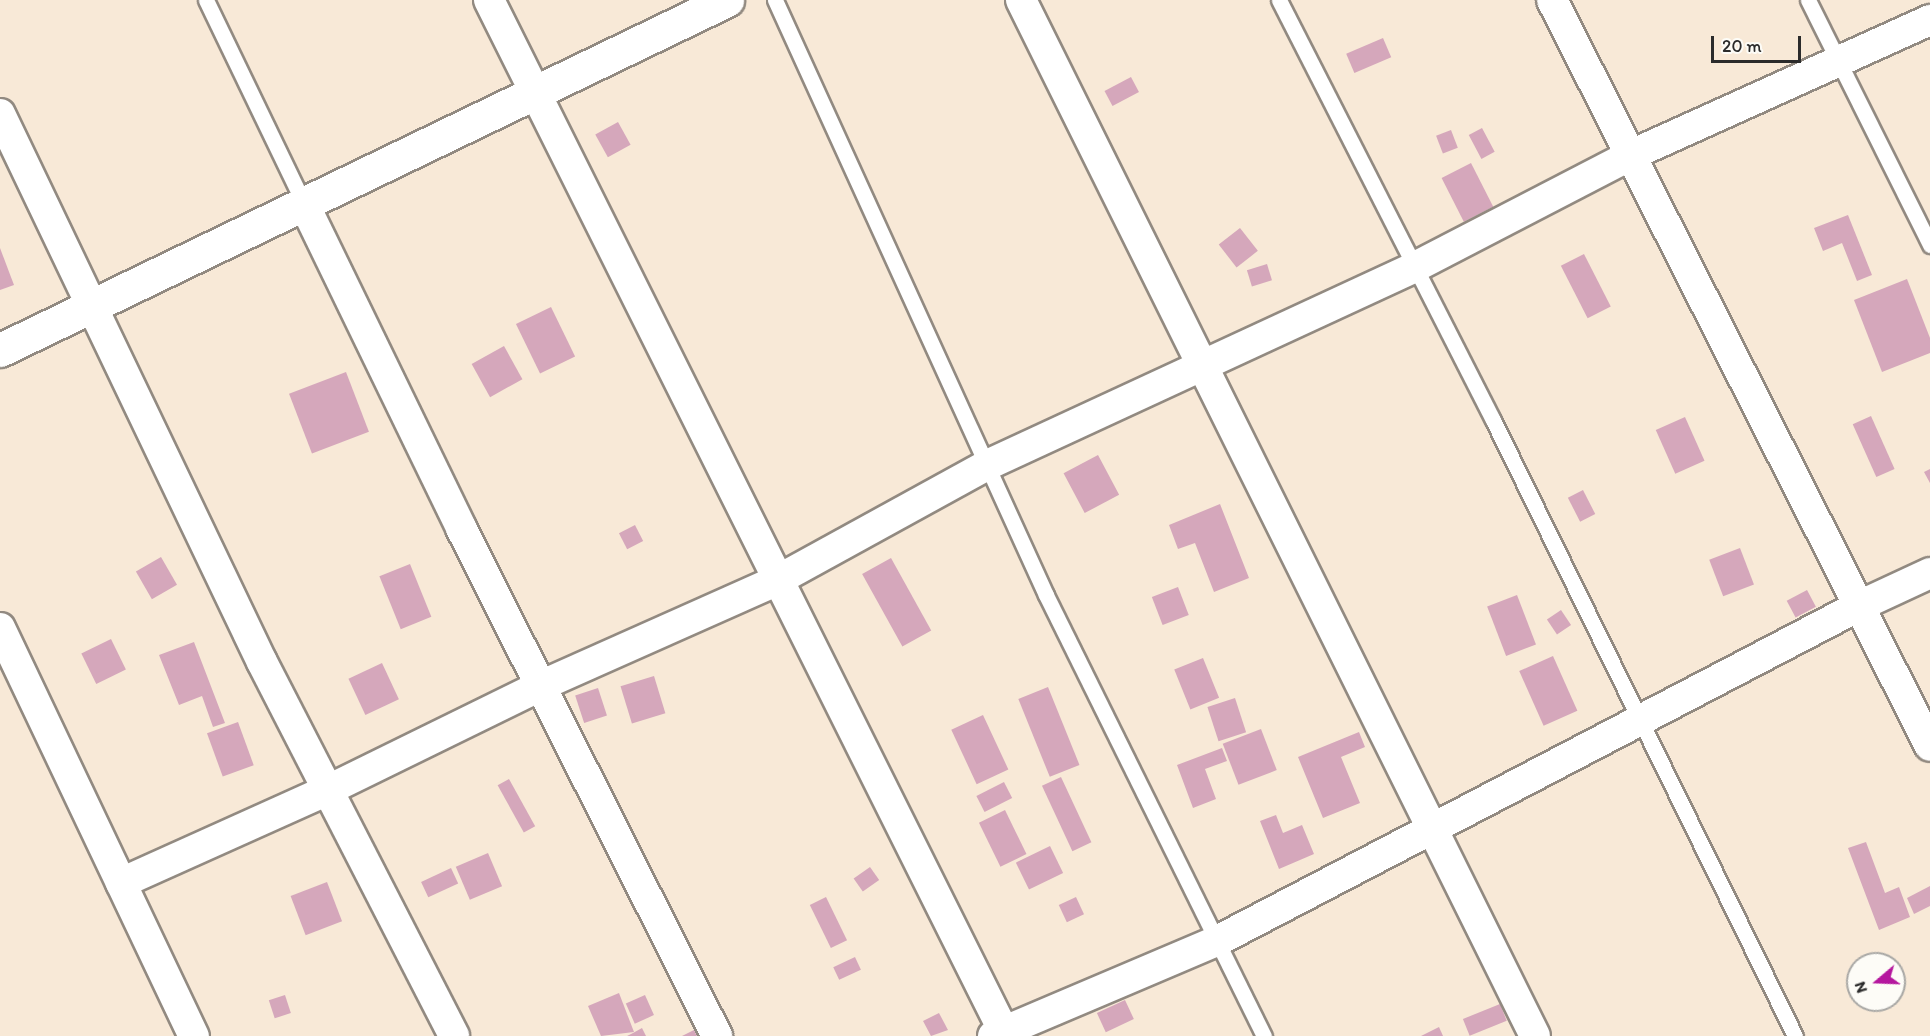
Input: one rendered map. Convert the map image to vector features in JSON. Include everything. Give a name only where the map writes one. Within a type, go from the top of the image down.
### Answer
[{"type":"street","points":[[489,0],[1001,1034],[1217,941],[1434,831],[1859,606],[1930,573]]},
{"type":"street","points":[[0,350],[727,0]]},
{"type":"street","points":[[1021,0],[1535,1036]]},
{"type":"street","points":[[1552,0],[1930,746]]},
{"type":"street","points":[[121,883],[328,790],[540,686],[778,580],[987,465],[1203,363],[1415,267],[1631,155],[1930,21]]},
{"type":"street","points":[[0,114],[94,304],[262,662],[454,1036]]},
{"type":"street","points":[[304,204],[540,686],[717,1036]]},
{"type":"street","points":[[0,628],[194,1036]]},
{"type":"lane","points":[[206,0],[304,204]]},
{"type":"lane","points":[[776,0],[1046,595],[1264,1036]]},
{"type":"lane","points":[[1279,0],[1415,267],[1795,1036]]},
{"type":"lane","points":[[1808,0],[1930,245]]},
{"type":"building","points":[[1383,38],[1391,57],[1354,73],[1346,54]]},
{"type":"building","points":[[1131,77],[1139,92],[1112,106],[1105,91]]},
{"type":"building","points":[[618,122],[631,145],[608,157],[595,135]]},
{"type":"building","points":[[1482,128],[1495,152],[1481,159],[1469,135]]},
{"type":"building","points":[[1451,130],[1458,148],[1443,153],[1436,136]]},
{"type":"building","points":[[1471,163],[1493,207],[1464,222],[1442,178]]},
{"type":"building","points":[[1848,215],[1872,275],[1857,281],[1842,243],[1823,251],[1814,228]]},
{"type":"building","points":[[1240,228],[1258,251],[1237,267],[1219,245]]},
{"type":"building","points":[[0,248],[14,285],[0,290]]},
{"type":"building","points":[[1584,254],[1611,307],[1588,318],[1561,266]]},
{"type":"building","points":[[1267,264],[1272,280],[1252,286],[1247,270]]},
{"type":"building","points":[[1907,279],[1930,338],[1930,353],[1882,372],[1854,300]]},
{"type":"building","points":[[551,307],[575,356],[540,374],[516,324]]},
{"type":"building","points":[[504,346],[522,379],[490,397],[472,364]]},
{"type":"building","points":[[346,372],[369,432],[312,454],[289,394]]},
{"type":"building","points":[[1871,416],[1895,469],[1876,477],[1853,424]]},
{"type":"building","points":[[1685,417],[1705,461],[1675,474],[1656,430]]},
{"type":"building","points":[[1098,455],[1119,495],[1085,513],[1064,473]]},
{"type":"building","points":[[1930,469],[1930,483],[1924,472]]},
{"type":"building","points":[[1583,490],[1595,514],[1580,522],[1568,498]]},
{"type":"building","points":[[1220,504],[1249,578],[1214,592],[1195,543],[1178,549],[1169,525]]},
{"type":"building","points":[[635,525],[643,541],[627,549],[619,533]]},
{"type":"building","points":[[1740,548],[1754,584],[1723,596],[1709,560]]},
{"type":"building","points":[[161,557],[177,585],[152,599],[136,572]]},
{"type":"building","points":[[891,558],[931,631],[902,647],[862,574]]},
{"type":"building","points":[[410,564],[431,617],[401,629],[379,576]]},
{"type":"building","points":[[1178,587],[1189,615],[1163,625],[1152,597]]},
{"type":"building","points":[[1807,590],[1816,607],[1796,618],[1787,601]]},
{"type":"building","points":[[1517,595],[1536,644],[1506,656],[1487,606]]},
{"type":"building","points":[[1561,610],[1571,625],[1557,634],[1547,620]]},
{"type":"building","points":[[111,639],[126,670],[96,684],[81,653]]},
{"type":"building","points":[[194,642],[225,723],[213,727],[202,696],[179,705],[159,655]]},
{"type":"building","points":[[1553,656],[1577,711],[1544,726],[1519,671]]},
{"type":"building","points":[[1203,658],[1219,698],[1190,709],[1174,670]]},
{"type":"building","points":[[382,663],[399,699],[365,715],[348,679]]},
{"type":"building","points":[[654,676],[665,713],[632,724],[621,686]]},
{"type":"building","points":[[1048,687],[1079,765],[1050,777],[1018,699]]},
{"type":"building","points":[[598,688],[607,716],[584,723],[575,695]]},
{"type":"building","points":[[1235,698],[1246,732],[1219,741],[1207,707]]},
{"type":"building","points":[[983,715],[1008,769],[977,784],[951,730]]},
{"type":"building","points":[[238,722],[254,765],[223,777],[207,733]]},
{"type":"building","points":[[1261,729],[1277,770],[1238,785],[1223,744]]},
{"type":"building","points":[[1359,732],[1365,747],[1341,757],[1360,803],[1323,818],[1298,757]]},
{"type":"building","points":[[1222,748],[1227,761],[1205,769],[1216,799],[1193,808],[1177,765]]},
{"type":"building","points":[[1061,777],[1091,842],[1072,851],[1042,786]]},
{"type":"building","points":[[509,779],[535,826],[524,833],[498,785]]},
{"type":"building","points":[[1004,782],[1012,798],[985,812],[976,796]]},
{"type":"building","points":[[1005,810],[1026,854],[1000,867],[979,823]]},
{"type":"building","points":[[1276,815],[1283,833],[1302,825],[1314,854],[1279,869],[1260,821]]},
{"type":"building","points":[[1866,842],[1885,893],[1899,887],[1910,917],[1879,930],[1848,848]]},
{"type":"building","points":[[1050,846],[1063,873],[1029,890],[1016,863]]},
{"type":"building","points":[[488,853],[502,886],[470,900],[456,867]]},
{"type":"building","points":[[870,867],[879,880],[863,892],[854,878]]},
{"type":"building","points":[[451,868],[458,883],[428,897],[421,882]]},
{"type":"building","points":[[327,882],[342,921],[306,935],[291,896]]},
{"type":"building","points":[[1930,886],[1930,906],[1914,914],[1907,898]]},
{"type":"building","points":[[826,897],[847,940],[831,948],[810,905]]},
{"type":"building","points":[[1076,897],[1084,914],[1067,922],[1059,905]]},
{"type":"building","points":[[855,957],[861,970],[839,980],[833,967]]},
{"type":"building","points":[[619,993],[634,1032],[601,1036],[588,1006]]},
{"type":"building","points":[[285,995],[291,1013],[275,1018],[269,1000]]},
{"type":"building","points":[[645,995],[654,1015],[635,1024],[626,1004]]},
{"type":"building","points":[[1125,1000],[1134,1019],[1106,1032],[1097,1013]]},
{"type":"building","points":[[1500,1004],[1507,1021],[1470,1036],[1463,1019]]},
{"type":"building","points":[[939,1013],[948,1030],[931,1036],[923,1021]]},
{"type":"building","points":[[1439,1027],[1443,1036],[1421,1036]]},
{"type":"building","points":[[642,1028],[646,1036],[627,1036],[633,1033]]},
{"type":"building","points":[[694,1030],[697,1036],[682,1036]]}]
